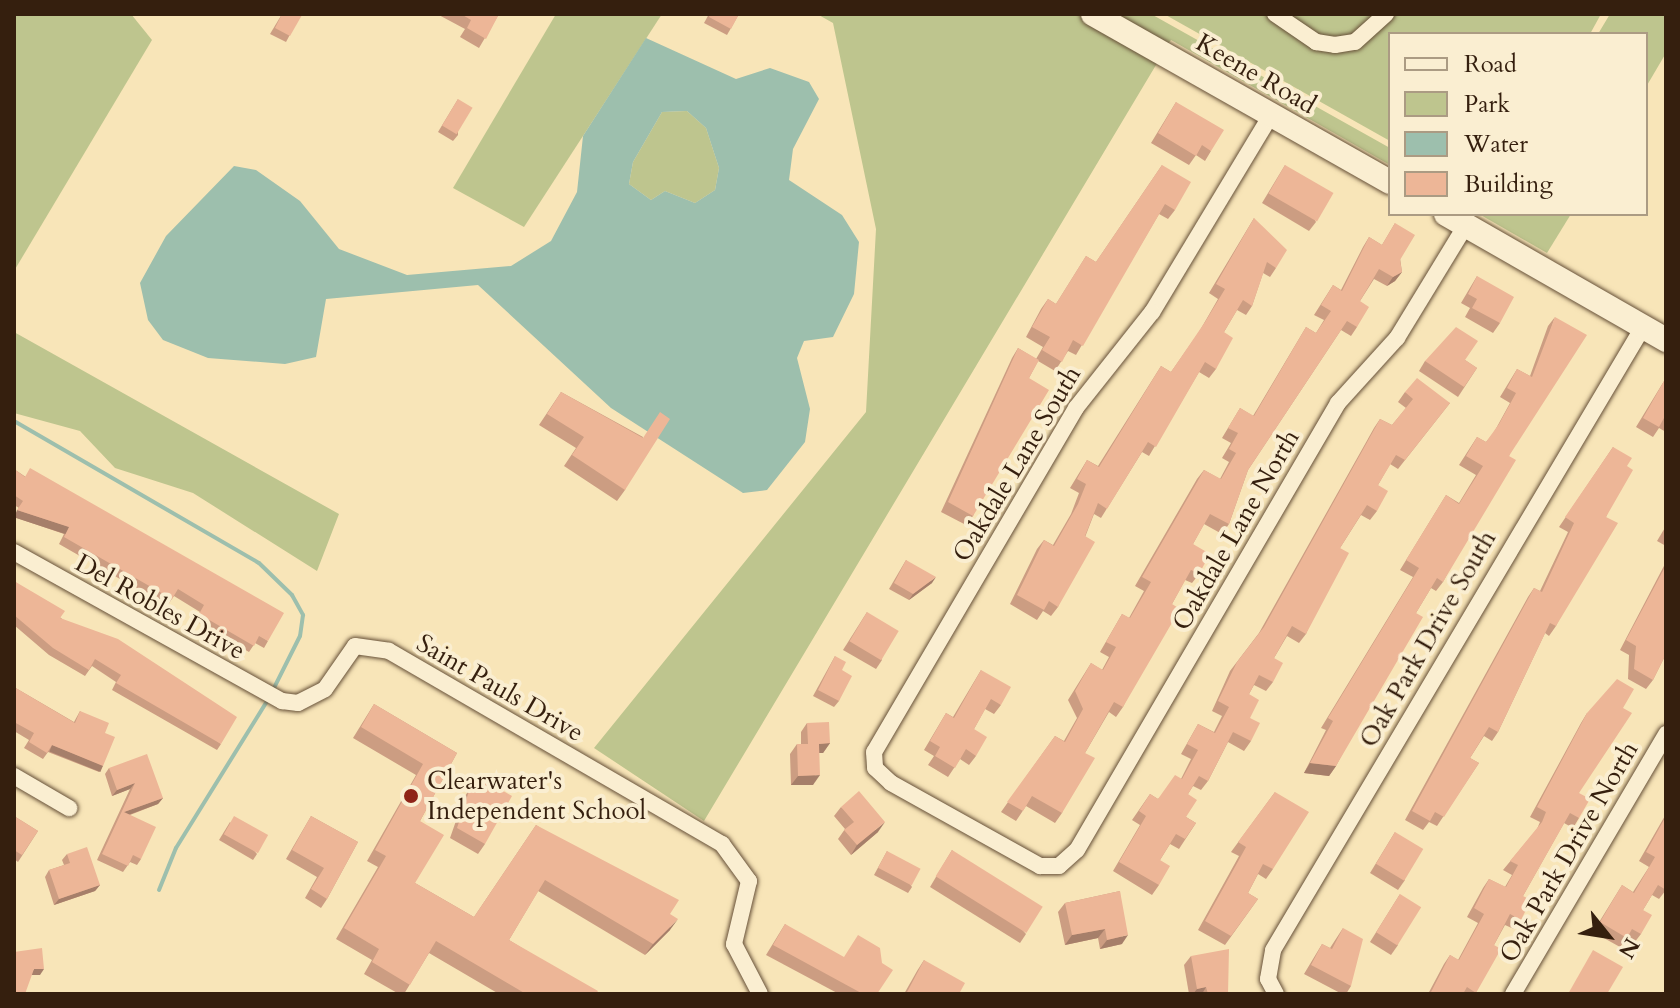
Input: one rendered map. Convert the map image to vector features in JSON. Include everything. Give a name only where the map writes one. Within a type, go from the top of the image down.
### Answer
[{"type":"main road","name":"Keene Road","points":[[1093,14],[1388,181]]},
{"type":"main road","points":[[1456,220],[1666,340]]},
{"type":"street","points":[[1275,14],[1316,42],[1335,45],[1355,42],[1386,14]]},
{"type":"street","name":"Oakdale Lane South","points":[[1059,866],[1040,866],[875,768],[874,752],[1076,408],[1152,312],[1271,115]]},
{"type":"street","name":"Oakdale Lane North","points":[[1059,866],[1077,850],[1338,403],[1397,338],[1456,220]]},
{"type":"street","name":"Oak Park Drive South","points":[[1272,987],[1273,950],[1643,327]]},
{"type":"street","name":"Del Robles Drive","points":[[14,552],[282,701]]},
{"type":"street","name":"Saint Pauls Drive","points":[[282,701],[314,696],[344,654],[370,645],[722,844],[749,881],[734,944],[760,994]]},
{"type":"street","name":"Oak Park Drive North","points":[[1513,994],[1666,734]]},
{"type":"street","points":[[14,776],[69,808]]},
{"type":"green space","points":[[14,14],[131,14],[152,40],[14,271]]},
{"type":"green space","points":[[556,14],[662,14],[524,227],[453,188]]},
{"type":"green space","points":[[817,14],[1078,14],[1159,60],[704,821],[594,748],[866,412],[876,229],[833,23]]},
{"type":"green space","points":[[1108,14],[1151,14],[1388,147],[1388,164],[1171,40],[1166,47]]},
{"type":"green space","points":[[1164,14],[1601,14],[1591,32],[1388,32],[1388,140]]},
{"type":"green space","points":[[1610,14],[1666,14],[1666,53],[1648,84],[1648,32],[1599,32]]},
{"type":"green space","points":[[687,111],[706,128],[719,168],[715,190],[695,203],[665,191],[651,200],[629,184],[633,162],[662,112]]},
{"type":"green space","points":[[1482,216],[1570,216],[1547,253]]},
{"type":"green space","points":[[14,332],[339,514],[317,571],[193,493],[115,468],[80,431],[14,413]]},
{"type":"water","points":[[646,38],[736,79],[770,68],[809,82],[819,99],[793,149],[789,180],[842,215],[859,242],[854,294],[833,337],[804,341],[797,358],[810,409],[805,442],[767,490],[743,493],[611,408],[478,285],[326,299],[316,357],[285,364],[208,358],[163,340],[148,320],[140,283],[166,236],[234,166],[256,170],[300,201],[339,249],[407,275],[511,266],[551,241],[577,192],[583,136]],"holes":[[[687,111],[706,128],[719,168],[715,190],[695,203],[665,191],[651,200],[629,184],[633,162],[662,112]]]},
{"type":"building","points":[[282,14],[302,15],[290,36],[275,28]]},
{"type":"building","points":[[461,14],[499,14],[486,39],[467,28],[471,20]]},
{"type":"building","points":[[710,14],[739,14],[731,29],[709,17]]},
{"type":"building","points":[[458,99],[473,108],[457,134],[442,126]]},
{"type":"building","points":[[1176,102],[1224,130],[1211,151],[1202,145],[1196,156],[1158,133]]},
{"type":"building","points":[[1162,165],[1191,182],[1175,210],[1165,204],[1083,346],[1073,340],[1062,362],[1042,350],[1050,337],[1032,327],[1048,299],[1056,304],[1086,256],[1096,262]]},
{"type":"building","points":[[1285,165],[1333,193],[1317,222],[1268,194]]},
{"type":"building","points":[[1254,218],[1287,250],[1276,268],[1267,262],[1252,306],[1243,300],[1224,332],[1233,338],[1216,369],[1205,362],[1156,447],[1148,442],[1107,509],[1098,503],[1085,536],[1095,542],[1058,607],[1049,601],[1044,610],[1017,595],[1044,540],[1054,546],[1078,504],[1086,484],[1077,479],[1087,460],[1099,467],[1161,366],[1171,372],[1205,322],[1225,289],[1216,284]]},
{"type":"building","points":[[1395,223],[1415,235],[1400,260],[1402,272],[1393,277],[1379,269],[1360,301],[1369,307],[1357,327],[1347,321],[1248,470],[1229,524],[1210,514],[1193,544],[1210,554],[1199,574],[1191,570],[1172,604],[1180,609],[1123,707],[1114,702],[1085,753],[1095,758],[1062,813],[1032,796],[1023,811],[1007,802],[1055,736],[1065,742],[1083,709],[1075,691],[1091,663],[1103,670],[1116,647],[1106,642],[1122,614],[1130,618],[1151,582],[1142,577],[1204,470],[1221,479],[1236,453],[1229,449],[1238,433],[1228,428],[1240,408],[1254,416],[1306,327],[1316,333],[1331,311],[1321,305],[1333,285],[1342,291],[1369,237],[1382,245]]},
{"type":"building","points":[[1477,276],[1514,297],[1500,323],[1472,308],[1477,299],[1468,294]]},
{"type":"building","points":[[1555,317],[1587,335],[1509,456],[1516,460],[1443,582],[1437,578],[1416,613],[1423,617],[1336,766],[1310,763],[1333,721],[1328,718],[1419,568],[1406,560],[1446,495],[1459,504],[1483,466],[1466,456],[1477,437],[1486,442],[1499,424],[1516,393],[1507,388],[1517,369],[1532,377]]},
{"type":"building","points":[[1456,327],[1478,341],[1465,360],[1477,368],[1464,387],[1425,361]]},
{"type":"building","points":[[1018,348],[1039,360],[1029,378],[1049,390],[973,516],[948,502]]},
{"type":"building","points":[[1417,378],[1450,403],[1405,460],[1396,455],[1378,485],[1388,491],[1377,511],[1367,505],[1340,548],[1349,553],[1306,634],[1292,626],[1274,658],[1283,663],[1273,682],[1259,675],[1249,694],[1259,700],[1250,718],[1260,723],[1251,741],[1233,732],[1208,781],[1199,776],[1188,794],[1197,800],[1186,817],[1196,823],[1185,839],[1176,834],[1160,860],[1170,866],[1159,885],[1119,862],[1146,816],[1139,811],[1150,794],[1158,799],[1175,775],[1182,779],[1198,750],[1187,744],[1198,724],[1215,733],[1229,707],[1218,701],[1237,662],[1264,627],[1380,419],[1392,425],[1413,399],[1405,392]]},
{"type":"building","points":[[1664,381],[1666,419],[1659,427],[1643,418]]},
{"type":"building","points":[[561,392],[643,438],[660,412],[670,419],[625,490],[572,455],[584,437],[547,414]]},
{"type":"building","points":[[1613,447],[1632,458],[1627,466],[1633,470],[1606,517],[1618,523],[1556,626],[1550,623],[1498,732],[1489,727],[1470,758],[1479,763],[1444,817],[1435,812],[1430,821],[1412,811],[1534,588],[1542,592],[1574,523],[1565,517]]},
{"type":"building","points":[[30,468],[284,613],[268,641],[259,636],[254,646],[199,614],[204,605],[178,589],[172,599],[64,537],[69,527],[17,510],[23,501],[14,495],[14,469],[25,477]]},
{"type":"building","points":[[906,560],[936,577],[913,594],[894,583]]},
{"type":"building","points":[[1666,565],[1666,654],[1653,680],[1634,669],[1636,646],[1626,640]]},
{"type":"building","points":[[14,581],[65,611],[60,618],[118,639],[237,717],[221,744],[116,683],[121,675],[95,659],[89,670],[53,648],[14,615]]},
{"type":"building","points":[[867,612],[899,631],[881,660],[849,641]]},
{"type":"building","points":[[835,656],[846,662],[842,670],[852,676],[839,701],[818,690]]},
{"type":"building","points":[[981,670],[1011,687],[1001,705],[991,699],[974,729],[987,737],[976,756],[966,749],[955,768],[935,756],[940,747],[930,741],[946,713],[954,718]]},
{"type":"building","points":[[1617,679],[1634,689],[1623,708],[1632,713],[1579,793],[1590,799],[1579,818],[1570,813],[1523,896],[1531,900],[1521,920],[1510,914],[1494,945],[1501,949],[1476,993],[1467,987],[1463,994],[1430,994],[1450,955],[1459,960],[1484,914],[1474,908],[1489,879],[1506,887],[1518,865],[1510,861],[1542,822],[1546,812],[1537,807],[1587,713]]},
{"type":"building","points":[[14,687],[75,723],[80,711],[109,723],[105,733],[115,737],[103,766],[52,745],[47,753],[29,742],[34,733],[14,722]]},
{"type":"building","points":[[374,704],[457,753],[420,821],[444,835],[415,883],[474,917],[536,825],[679,900],[670,914],[678,919],[653,944],[545,880],[509,940],[598,991],[596,994],[526,994],[436,941],[410,985],[372,962],[379,949],[344,928],[386,856],[375,850],[423,764],[361,727]]},
{"type":"building","points":[[829,722],[830,743],[819,744],[820,775],[798,776],[797,744],[808,744],[807,723]]},
{"type":"building","points":[[147,754],[163,798],[124,812],[156,827],[141,859],[133,855],[128,866],[102,854],[135,783],[117,790],[109,768]]},
{"type":"building","points":[[484,780],[512,796],[485,844],[457,828],[470,788],[477,792]]},
{"type":"building","points":[[859,791],[885,822],[857,845],[844,830],[854,822],[841,807]]},
{"type":"building","points":[[1275,792],[1309,812],[1273,869],[1263,864],[1248,893],[1258,899],[1231,936],[1205,921],[1246,847],[1238,842]]},
{"type":"building","points":[[14,816],[38,831],[22,855],[14,850]]},
{"type":"building","points":[[234,816],[268,835],[258,853],[224,834]]},
{"type":"building","points":[[311,816],[358,842],[327,899],[311,889],[324,868],[292,850]]},
{"type":"building","points":[[1666,816],[1666,890],[1658,885],[1643,910],[1652,915],[1641,934],[1632,929],[1627,938],[1600,922],[1622,885],[1634,893],[1655,857],[1646,852]]},
{"type":"building","points":[[1395,832],[1423,849],[1404,881],[1376,864]]},
{"type":"building","points":[[87,847],[100,885],[59,899],[49,870],[70,863],[67,854]]},
{"type":"building","points":[[952,850],[1043,907],[1026,933],[936,876]]},
{"type":"building","points":[[887,851],[921,869],[912,886],[878,868]]},
{"type":"building","points":[[1120,891],[1128,935],[1107,940],[1105,929],[1072,935],[1065,903]]},
{"type":"building","points":[[1400,894],[1421,907],[1397,945],[1376,932]]},
{"type":"building","points":[[785,924],[844,957],[858,935],[880,948],[882,963],[893,970],[877,994],[863,994],[773,945]]},
{"type":"building","points":[[1343,928],[1363,939],[1351,986],[1311,965],[1322,944],[1332,949]]},
{"type":"building","points":[[42,948],[44,969],[34,969],[25,994],[14,994],[14,952]]},
{"type":"building","points":[[1229,949],[1228,994],[1208,994],[1206,987],[1197,989],[1191,956]]},
{"type":"building","points":[[1593,950],[1623,967],[1607,994],[1568,994]]},
{"type":"building","points":[[924,960],[965,983],[959,994],[906,994]]},
{"type":"waterway","points":[[14,421],[259,563],[292,595],[303,615],[300,636],[273,690]]},
{"type":"waterway","points":[[159,890],[176,848],[269,698]]},
{"type":"place","name":"Clearwater's Independent School","points":[[411,796]]}]
